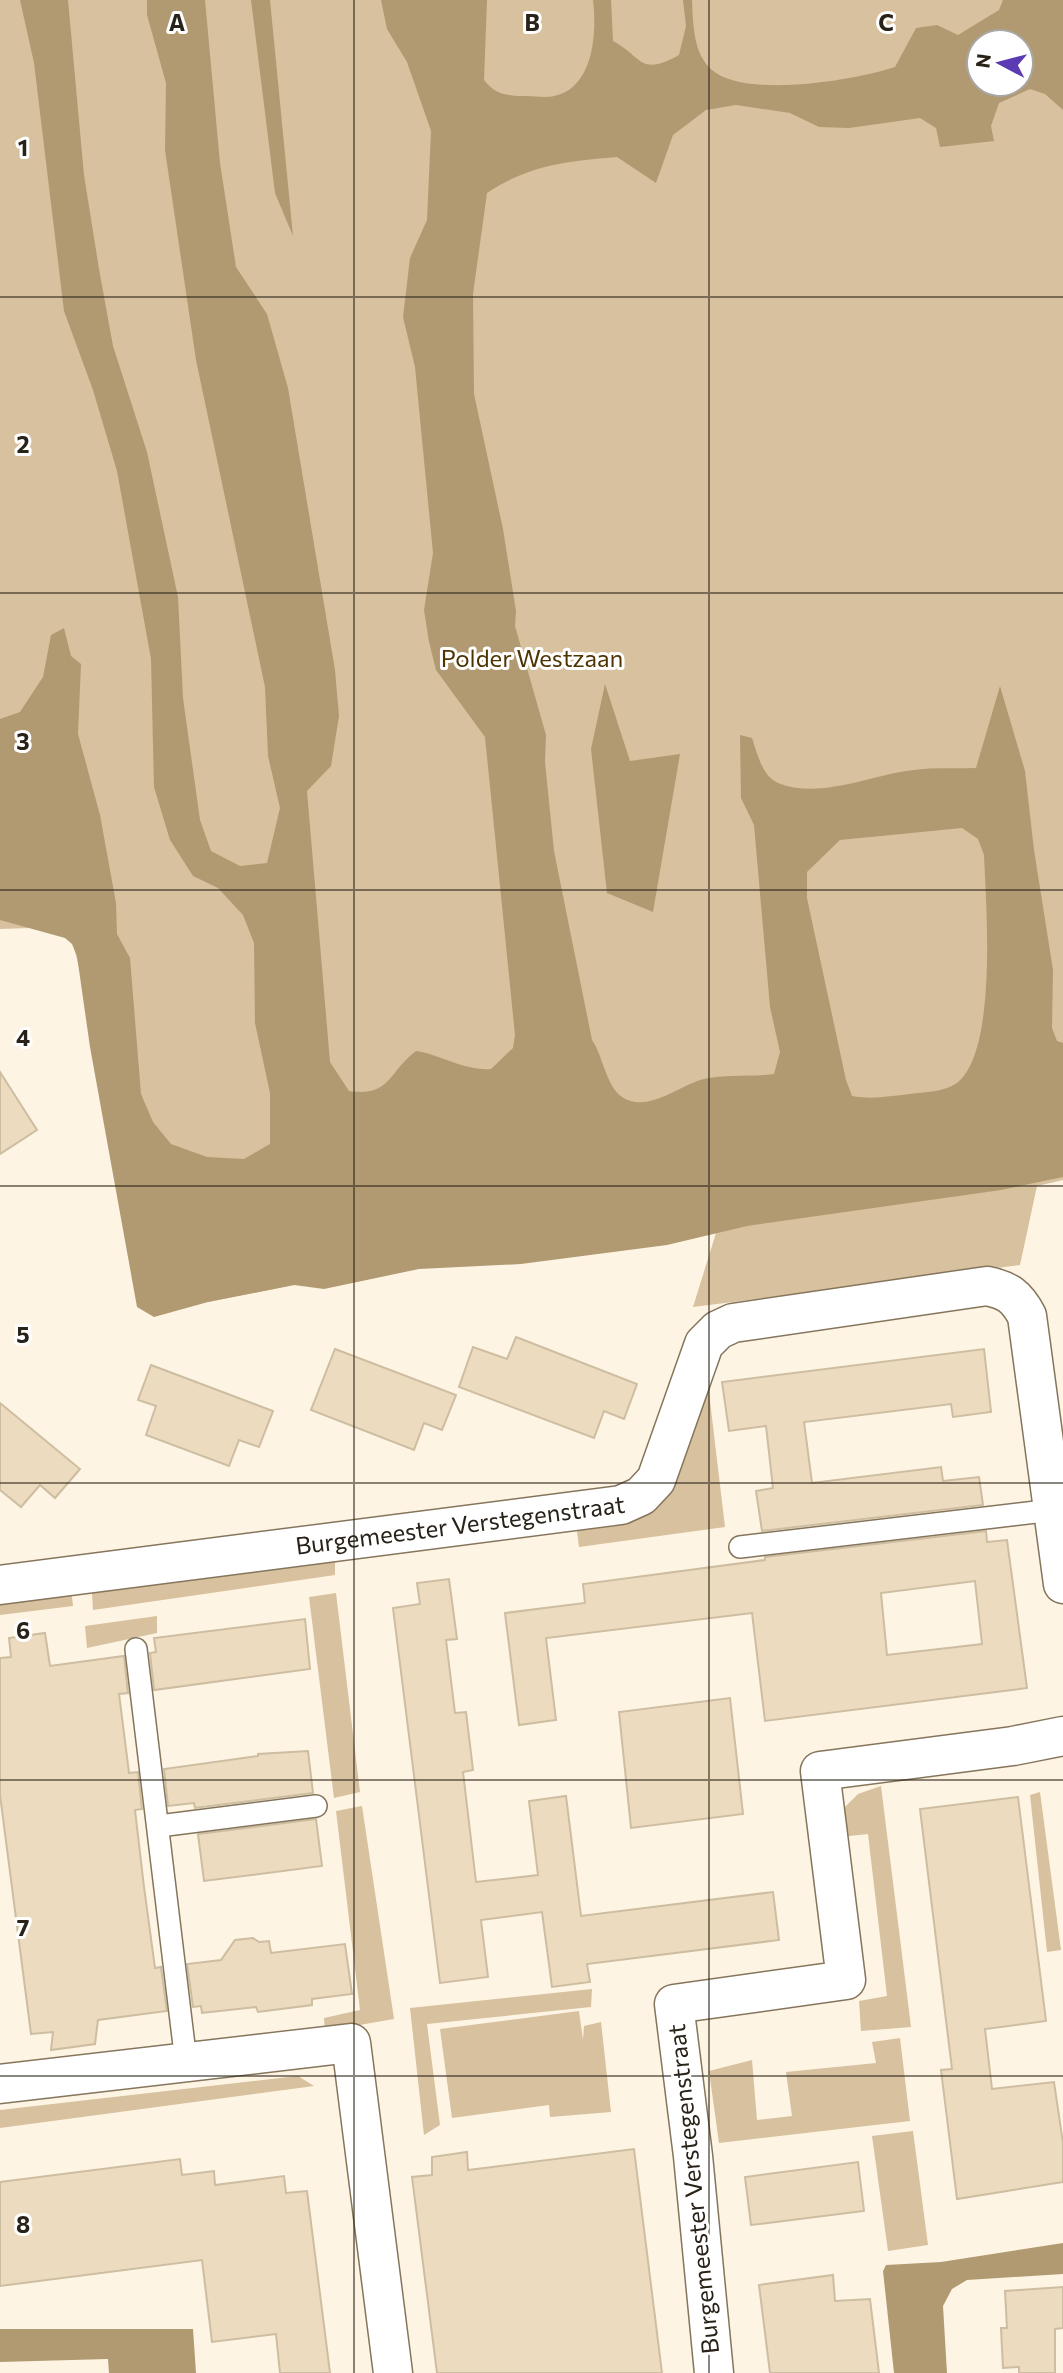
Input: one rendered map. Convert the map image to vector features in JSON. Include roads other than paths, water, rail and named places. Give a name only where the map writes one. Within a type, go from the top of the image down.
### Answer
[{"type":"street","name":"Burgemeester Verstegenstraat","points":[[0,1585],[621,1505],[641,1496],[656,1480],[704,1344],[718,1330],[733,1323],[987,1286],[1003,1289],[1018,1300],[1027,1316],[1063,1584]]},
{"type":"street","name":"Burgemeester Verstegenstraat","points":[[715,2373],[694,2156],[674,2004],[846,1980],[820,1771],[1013,1746],[1063,1735]]},
{"type":"street","points":[[0,2084],[351,2043],[393,2373]]},
{"type":"lane","points":[[740,1547],[1053,1510]]},
{"type":"lane","points":[[136,1649],[186,2062]]},
{"type":"lane","points":[[159,1826],[316,1806]]},
{"type":"park label","name":"Polder Westzaan","points":[[532,659]]}]
